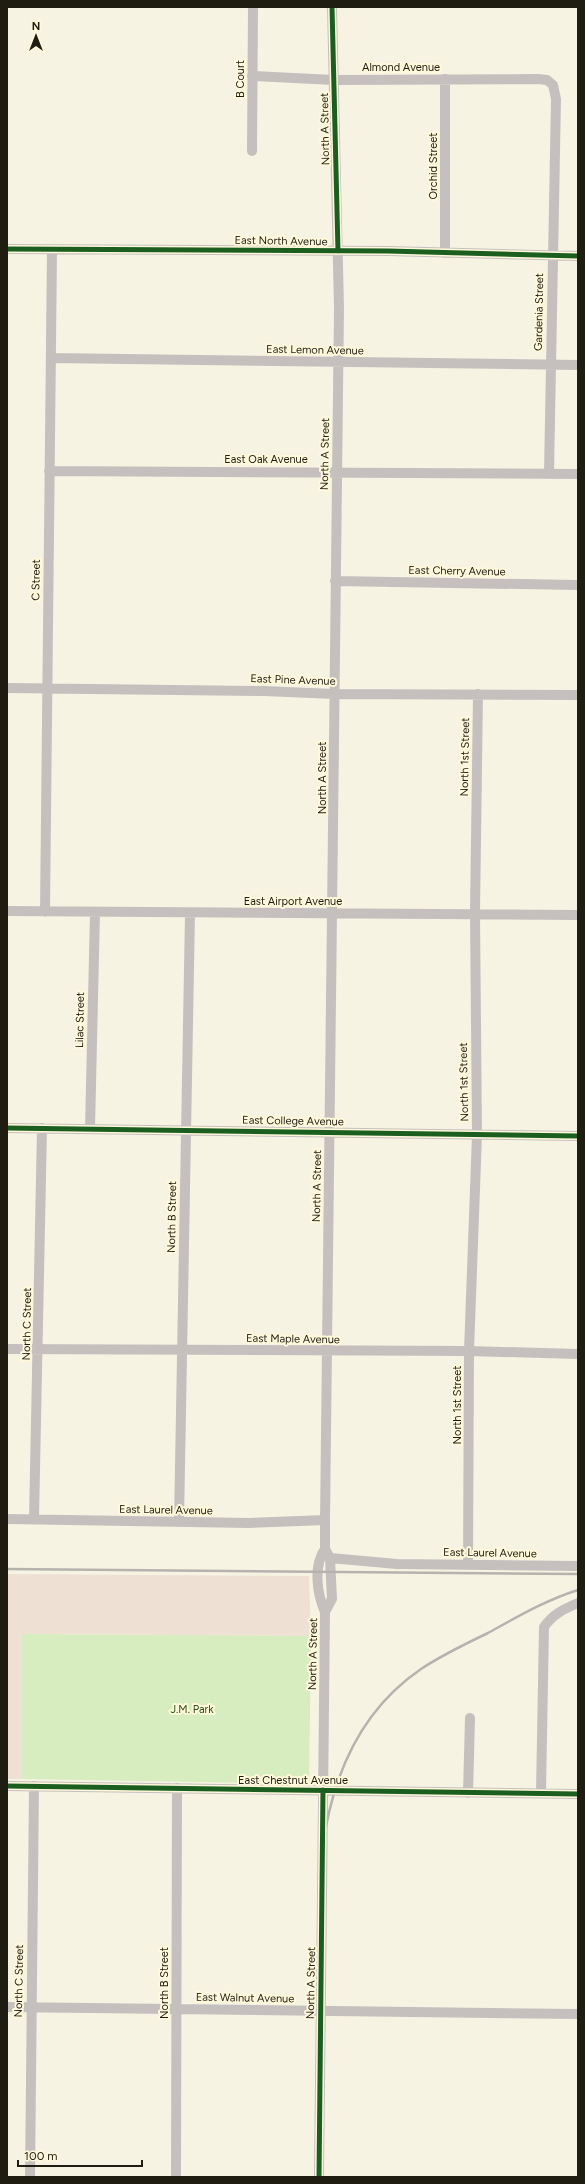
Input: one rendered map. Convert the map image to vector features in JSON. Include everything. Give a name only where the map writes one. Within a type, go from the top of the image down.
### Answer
[{"type":"street","name":"B Court","points":[[252,151],[253,7]]},
{"type":"street","name":"North A Street","points":[[319,2177],[325,1612],[319,1598],[318,1583],[319,1558],[328,1553],[325,1520],[338,363],[338,251],[332,7]]},
{"type":"street","name":"Almond Avenue","points":[[252,76],[334,80],[538,79],[550,82]]},
{"type":"street","name":"Orchid Street","points":[[445,79],[445,253]]},
{"type":"street","name":"Gardenia Street","points":[[549,473],[556,99],[555,88],[550,82]]},
{"type":"street","name":"East North Avenue","points":[[7,249],[338,251],[578,256]]},
{"type":"street","name":"C Street","points":[[45,912],[46,689],[52,250]]},
{"type":"street","name":"East Lemon Avenue","points":[[51,358],[338,363],[578,364]]},
{"type":"street","name":"East Oak Avenue","points":[[49,471],[578,474]]},
{"type":"street","name":"East Cherry Avenue","points":[[336,581],[578,585]]},
{"type":"street","name":"East Pine Avenue","points":[[7,688],[334,694],[578,695]]},
{"type":"street","name":"North 1st Street","points":[[468,1565],[469,1351],[477,1135],[475,913],[478,694]]},
{"type":"street","name":"East Airport Avenue","points":[[7,910],[45,912],[332,914],[475,913],[578,915]]},
{"type":"street","name":"Lilac Street","points":[[90,1129],[95,912]]},
{"type":"street","name":"North B Street","points":[[179,1522],[190,913]]},
{"type":"street","name":"East College Avenue","points":[[7,1128],[330,1131],[578,1136]]},
{"type":"street","name":"North C Street","points":[[34,1519],[42,1128]]},
{"type":"street","name":"East Maple Avenue","points":[[7,1349],[469,1351],[578,1354]]},
{"type":"street","name":"East Laurel Avenue","points":[[7,1519],[249,1523],[325,1520]]},
{"type":"street","name":"East Laurel Avenue","points":[[328,1553],[380,1563],[578,1566]]},
{"type":"street","points":[[541,1792],[544,1627],[558,1612],[578,1603]]},
{"type":"street","points":[[468,1793],[470,1718]]},
{"type":"street","name":"East Chestnut Avenue","points":[[7,1786],[468,1793],[541,1792],[578,1794]]},
{"type":"street","name":"North C Street","points":[[30,2177],[34,1786]]},
{"type":"street","name":"North B Street","points":[[176,2177],[177,1788]]},
{"type":"street","name":"East Walnut Avenue","points":[[7,2007],[578,2014]]},
{"type":"shaded area","points":[[7,1574],[309,1576],[311,1636],[22,1634],[22,1779],[7,1779]]},
{"type":"green space","name":"J.M. Park","points":[[22,1634],[311,1636],[309,1784],[22,1779]]},
{"type":"railway","points":[[7,1569],[578,1574]]},
{"type":"railway","points":[[319,2177],[322,1852],[332,1799],[351,1749],[364,1727],[380,1705],[399,1686],[421,1669],[445,1654],[532,1609],[578,1590]]},
{"type":"cycle path","points":[[332,7],[338,251]]},
{"type":"cycle path","points":[[7,249],[388,251],[578,256]]},
{"type":"cycle path","points":[[7,1128],[578,1136]]},
{"type":"cycle path","points":[[7,1786],[578,1794]]},
{"type":"cycle path","points":[[319,2177],[323,1790]]}]
